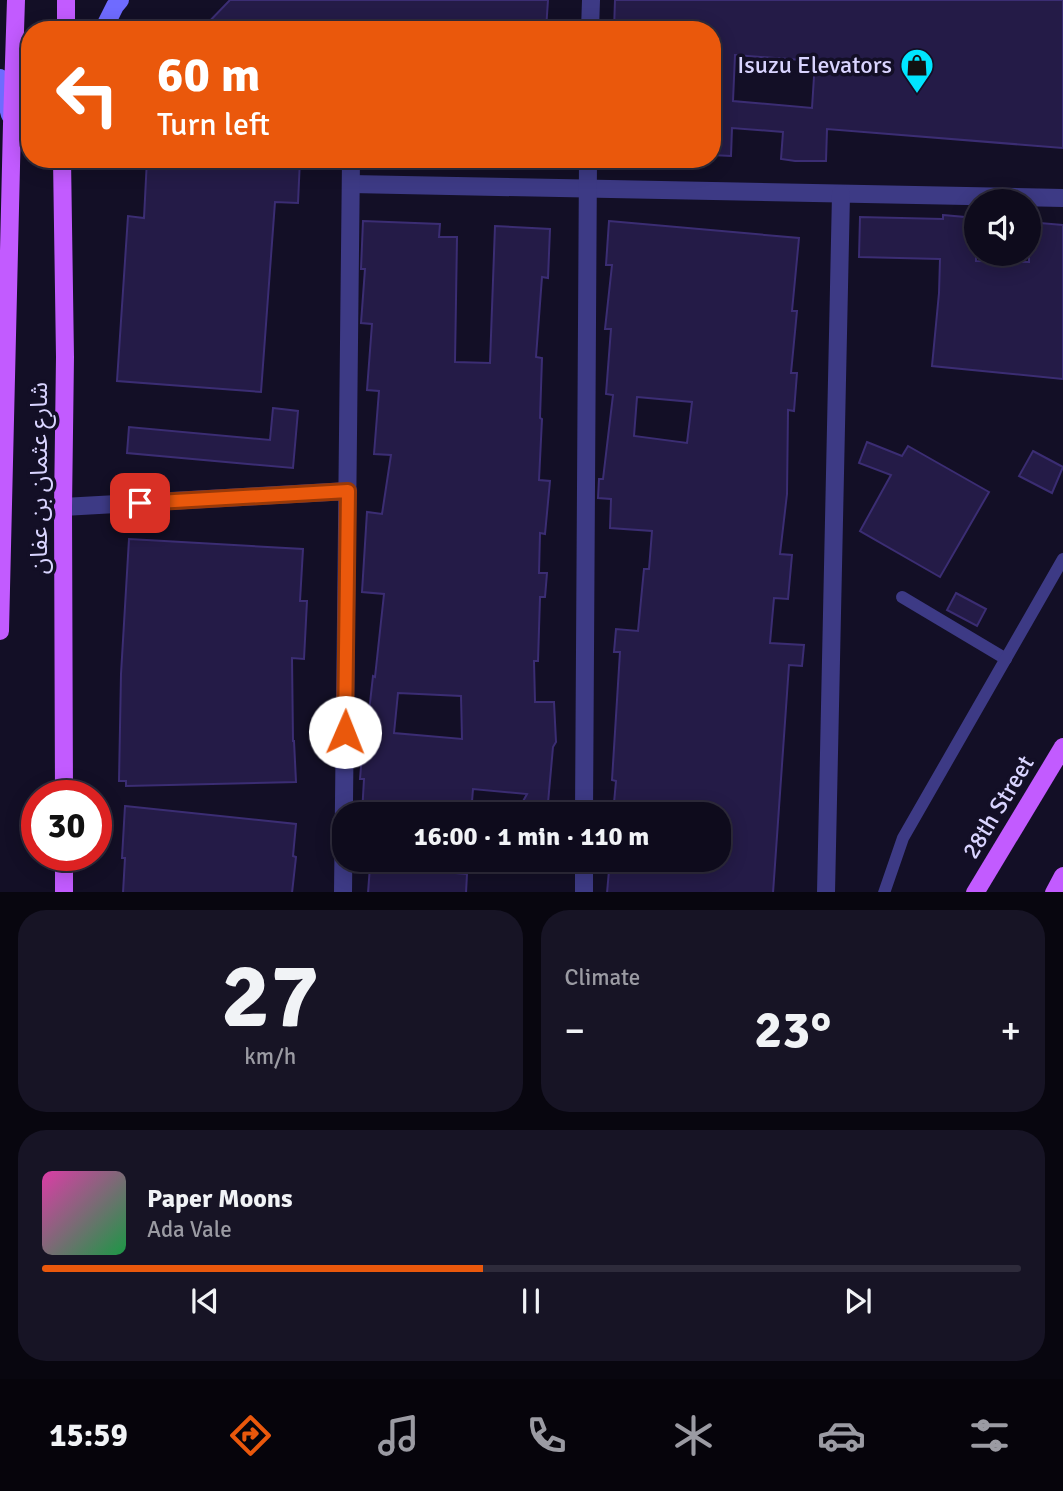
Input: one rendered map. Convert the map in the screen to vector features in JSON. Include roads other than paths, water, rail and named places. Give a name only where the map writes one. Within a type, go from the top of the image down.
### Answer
[{"type":"main road","name":"شارع عثمان بن عفان","points":[[0,631],[16,0]]},
{"type":"main road","points":[[65,21],[66,0]]},
{"type":"main road","points":[[108,21],[120,0]]},
{"type":"main road","points":[[0,78],[12,124]]},
{"type":"main road","name":"شارع عثمان بن عفان","points":[[63,168],[64,780]]},
{"type":"main road","name":"28th Street","points":[[975,892],[1063,747]]},
{"type":"main road","points":[[64,871],[64,892]]},
{"type":"main road","points":[[1054,892],[1063,876]]},
{"type":"street","points":[[590,21],[591,0]]},
{"type":"street","points":[[344,892],[351,168]]},
{"type":"street","points":[[584,802],[588,168]]},
{"type":"street","points":[[351,184],[1063,198]]},
{"type":"street","points":[[826,892],[841,194]]},
{"type":"street","points":[[63,507],[348,491]]},
{"type":"street","points":[[584,872],[584,892]]},
{"type":"lane","points":[[884,892],[903,838],[1063,559]]},
{"type":"lane","points":[[902,597],[1006,659]]},
{"type":"place","name":"Isuzu Elevators","points":[[917,95]]}]
